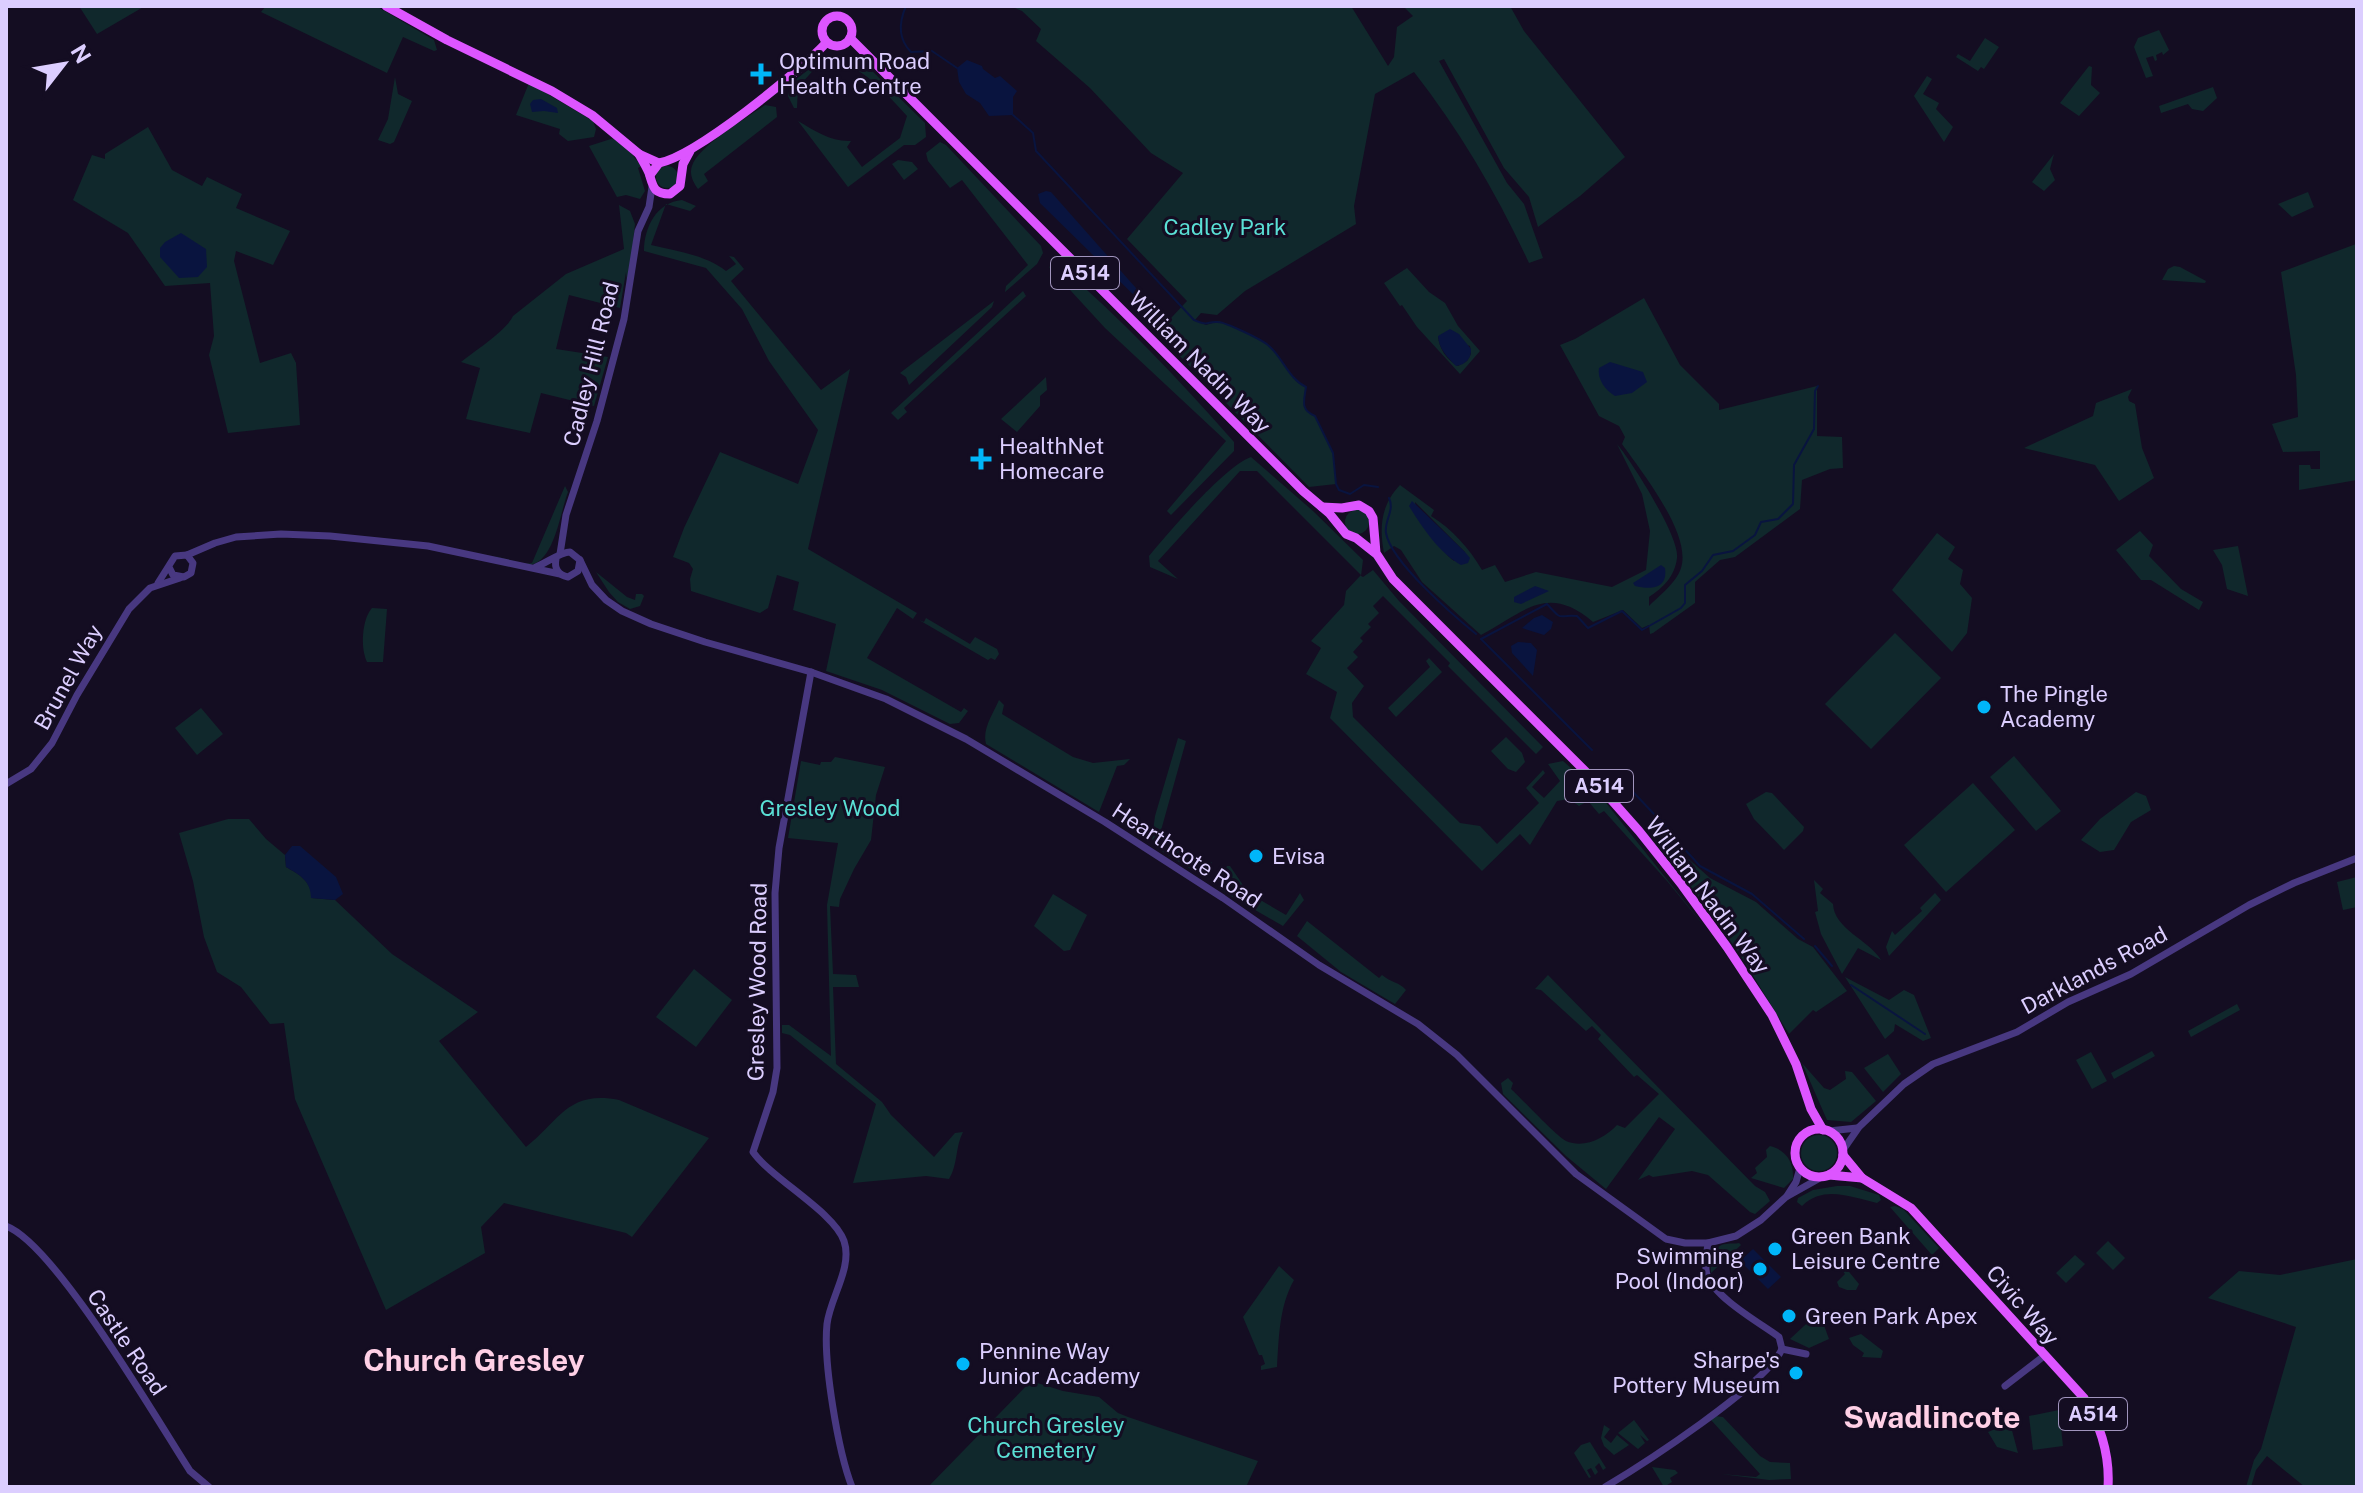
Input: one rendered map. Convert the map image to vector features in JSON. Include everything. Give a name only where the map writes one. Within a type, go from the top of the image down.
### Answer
[{"type":"main road","points":[[386,6],[447,40],[552,91],[592,115],[639,154],[676,164],[681,171]]},
{"type":"main road","name":"A514","points":[[650,175],[664,162],[690,151],[800,68],[826,43],[822,27],[827,20],[836,16],[850,23],[850,38]]},
{"type":"main road","points":[[826,43],[839,47],[850,38]]},
{"type":"main road","name":"William Nadin Way","points":[[850,38],[1341,526]]},
{"type":"main road","name":"A514","points":[[664,194],[679,188],[681,171],[690,151]]},
{"type":"main road","points":[[639,154],[650,175],[652,187],[664,194]]},
{"type":"main road","points":[[1322,507],[1359,505],[1366,508],[1373,518],[1372,527],[1367,535],[1356,538]]},
{"type":"main road","points":[[1341,526],[1342,513],[1348,507]]},
{"type":"main road","name":"A514","points":[[1341,526],[1346,534],[1356,538]]},
{"type":"main road","name":"William Nadin Way","points":[[1372,527],[1376,553],[1384,568],[1416,605],[1592,778],[1674,874],[1765,1004],[1792,1056],[1811,1109],[1826,1130]]},
{"type":"main road","name":"William Nadin Way","points":[[1356,538],[1376,553]]},
{"type":"main road","points":[[1803,1135],[1826,1130],[1838,1138],[1843,1152],[1838,1167],[1824,1176],[1808,1175],[1800,1168],[1795,1151],[1811,1109]]},
{"type":"main road","name":"Civic Way","points":[[1843,1152],[1862,1178],[1909,1205],[2084,1398],[2096,1420],[2107,1453],[2108,1487]]},
{"type":"main road","name":"Civic Way","points":[[1824,1176],[1862,1178]]},
{"type":"street","name":"Cadley Hill Road","points":[[558,556],[575,485],[624,319],[638,231],[649,207],[652,187]]},
{"type":"street","name":"Cadley Hill Road","points":[[649,207],[664,194]]},
{"type":"street","points":[[204,548],[187,576],[180,578],[173,575],[169,567],[175,556],[187,555],[204,548],[236,537],[281,534],[428,546],[572,576],[578,571],[577,557],[564,529]]},
{"type":"street","points":[[187,555],[193,566]]},
{"type":"street","points":[[534,568],[558,556],[577,557]]},
{"type":"street","points":[[558,556],[556,570],[560,574]]},
{"type":"street","name":"Hearthcote Road","points":[[577,557],[592,585],[614,606],[651,624],[811,672],[886,699],[966,739],[1185,873],[1319,965],[1418,1024],[1443,1042],[1576,1174],[1645,1226],[1675,1242],[1708,1243]]},
{"type":"street","name":"Brunel Way","points":[[6,784],[31,769],[42,757],[129,609],[158,583],[169,567]]},
{"type":"street","name":"Hearthcote Road","points":[[572,576],[592,585]]},
{"type":"street","name":"Brunel Way","points":[[158,583],[180,578]]},
{"type":"street","name":"Gresley Wood Road","points":[[811,672],[776,878],[777,1068],[773,1092],[753,1152],[831,1223],[844,1242],[845,1264],[830,1305],[826,1352],[844,1459],[852,1487]]},
{"type":"street","name":"Darklands Road","points":[[1843,1152],[1859,1127],[1904,1084],[1933,1064],[2017,1032],[2068,1002],[2131,974],[2249,905],[2357,858]]},
{"type":"street","points":[[1826,1130],[1859,1127]]},
{"type":"street","points":[[1786,1197],[1796,1182],[1800,1168]]},
{"type":"street","points":[[1605,1487],[1656,1455],[1774,1362],[1782,1349],[1779,1337],[1740,1310],[1711,1282],[1706,1269],[1708,1243],[1747,1230],[1786,1197],[1824,1176]]},
{"type":"street","name":"Castle Road","points":[[6,1226],[30,1241],[61,1278],[190,1471],[209,1487]]},
{"type":"street","points":[[1782,1349],[1806,1354]]},
{"type":"street","points":[[2005,1386],[2044,1356]]},
{"type":"green space","points":[[79,6],[145,6],[97,34]]},
{"type":"green space","points":[[266,6],[376,6],[434,40],[437,50],[403,37],[387,73],[261,12]]},
{"type":"green space","name":"Cadley Park","points":[[1010,6],[1351,6],[1388,66],[1394,57],[1397,27],[1413,16],[1403,6],[1510,6],[1524,31],[1625,157],[1538,227],[1529,197],[1504,168],[1444,59],[1439,61],[1507,183],[1524,204],[1543,258],[1529,263],[1477,164],[1414,72],[1375,94],[1354,206],[1356,224],[1245,291],[1217,315],[1201,313],[1195,320],[1206,325],[1219,321],[1260,339],[1271,347],[1298,383],[1306,387],[1305,408],[1315,416],[1333,453],[1336,484],[1309,487],[1157,333],[1187,301],[1127,239],[1183,173],[1151,153],[1090,88],[1036,41],[1041,29],[1022,11]]},
{"type":"green space","points":[[2159,30],[2169,50],[2163,55],[2162,52],[2156,55],[2155,61],[2153,56],[2146,58],[2153,76],[2146,78],[2134,47],[2138,38]]},
{"type":"green space","points":[[1985,38],[1999,47],[1984,69],[1981,67],[1978,71],[1956,57],[1958,54],[1970,61]]},
{"type":"green space","points":[[838,55],[855,57],[864,63],[925,123],[926,137],[915,145],[904,145],[848,187],[798,121],[830,138],[851,141],[847,147],[862,167],[900,138],[907,116],[866,76],[841,63],[828,63],[816,68],[798,87],[797,108],[794,108],[788,96],[791,83],[816,64]]},
{"type":"green space","points":[[2089,66],[2092,67],[2091,85],[2100,93],[2079,116],[2060,103]]},
{"type":"green space","points":[[1927,76],[1932,79],[1923,94],[1939,103],[1936,109],[1953,127],[1944,142],[1914,96]]},
{"type":"green space","points":[[395,77],[398,94],[412,101],[394,142],[390,144],[378,140],[388,119]]},
{"type":"green space","points":[[529,83],[593,121],[596,129],[594,137],[568,141],[559,134],[560,129],[516,115]]},
{"type":"green space","points":[[2213,87],[2217,98],[2203,111],[2192,109],[2188,104],[2161,113],[2159,106]]},
{"type":"green space","points":[[765,105],[776,107],[777,117],[704,174],[708,181],[698,189],[691,172],[696,158],[713,141]]},
{"type":"green space","points":[[148,127],[172,170],[202,186],[207,177],[242,194],[236,208],[290,231],[273,265],[236,251],[234,261],[260,363],[291,353],[296,363],[300,425],[228,433],[209,355],[214,336],[210,283],[165,286],[128,233],[73,200],[92,155],[105,159],[105,154]]},
{"type":"green space","points":[[614,138],[624,144],[641,166],[638,168],[645,191],[640,199],[626,195],[617,197],[589,146]]},
{"type":"green space","points":[[940,142],[1041,246],[1043,253],[1037,264],[1005,292],[1006,286],[1028,265],[962,180],[950,188],[928,161],[926,153]]},
{"type":"green space","points":[[2054,154],[2050,169],[2055,180],[2044,191],[2032,182]]},
{"type":"green space","points":[[898,160],[912,162],[918,169],[904,180],[892,164]]},
{"type":"green space","points":[[667,166],[675,169],[678,177],[675,185],[667,188],[659,185],[656,177],[659,169]]},
{"type":"green space","points":[[2308,192],[2314,207],[2292,217],[2278,204]]},
{"type":"green space","points":[[682,200],[696,206],[690,211],[668,204]]},
{"type":"green space","points":[[619,205],[630,211],[635,224],[629,279],[627,283],[626,272],[620,308],[569,295],[556,349],[608,357],[594,406],[541,393],[530,433],[466,419],[480,368],[461,362],[566,274],[624,249]]},
{"type":"green space","points":[[665,205],[651,245],[700,257],[726,271],[736,264],[729,256],[734,257],[744,269],[731,281],[821,390],[850,369],[808,549],[917,613],[913,619],[897,608],[867,658],[961,712],[964,708],[968,711],[959,723],[950,724],[882,690],[826,671],[836,624],[793,610],[799,582],[777,575],[768,608],[760,613],[691,591],[693,569],[689,563],[673,557],[720,452],[798,484],[818,430],[769,361],[742,309],[706,268],[644,251],[649,225]]},
{"type":"green space","points":[[2356,244],[2357,480],[2299,490],[2299,465],[2320,469],[2320,451],[2283,452],[2272,424],[2298,417],[2296,375],[2281,272]]},
{"type":"green space","points":[[1057,263],[1148,350],[1234,442],[1234,451],[1171,515],[1167,511],[1226,441],[1105,328],[1049,267]]},
{"type":"green space","points":[[2174,266],[2205,283],[2162,280],[2168,269]]},
{"type":"green space","points":[[1407,268],[1429,292],[1445,303],[1458,326],[1480,351],[1460,374],[1417,327],[1384,283]],"holes":[[[1438,336],[1470,346],[1471,354],[1467,361],[1458,366],[1444,354]]]},
{"type":"green space","points":[[1023,291],[1026,296],[904,408],[907,412],[898,420],[891,413]]},
{"type":"green space","points":[[1644,298],[1680,365],[1719,404],[1719,410],[1817,386],[1817,436],[1842,437],[1843,468],[1830,469],[1802,480],[1800,509],[1735,557],[1720,560],[1695,582],[1695,603],[1653,633],[1650,634],[1649,625],[1642,628],[1623,610],[1593,622],[1577,610],[1549,603],[1523,610],[1481,635],[1422,582],[1401,550],[1394,546],[1384,553],[1382,534],[1385,508],[1400,485],[1434,510],[1431,516],[1460,540],[1482,570],[1495,565],[1505,582],[1536,572],[1612,587],[1646,570],[1650,531],[1642,494],[1617,444],[1654,500],[1676,548],[1674,570],[1649,597],[1649,606],[1672,584],[1681,568],[1679,538],[1663,503],[1622,444],[1625,437],[1619,426],[1599,416],[1560,345]],"holes":[[[1415,502],[1465,552],[1454,561],[1448,556],[1417,518]]]},
{"type":"green space","points":[[994,301],[992,307],[909,385],[900,373]]},
{"type":"green space","points":[[1046,377],[1047,390],[1040,396],[1040,406],[1017,432],[1001,419]]},
{"type":"green space","points":[[2132,389],[2128,397],[2135,404],[2142,448],[2154,478],[2119,501],[2095,465],[2024,448],[2093,416],[2096,403]]},
{"type":"green space","points":[[1251,457],[1363,560],[1361,576],[1373,570],[1399,601],[1543,747],[1536,754],[1383,596],[1373,606],[1379,613],[1368,624],[1371,627],[1360,638],[1363,641],[1353,652],[1358,657],[1347,668],[1364,686],[1352,703],[1353,717],[1460,823],[1480,826],[1497,844],[1539,803],[1526,788],[1543,770],[1545,773],[1532,787],[1544,798],[1560,781],[1548,764],[1563,761],[1595,789],[1708,931],[1604,811],[1599,814],[1588,801],[1579,806],[1569,799],[1557,801],[1530,845],[1520,834],[1482,871],[1330,718],[1337,692],[1306,674],[1321,648],[1311,641],[1344,605],[1346,591],[1361,575],[1257,471],[1240,471],[1158,561],[1178,579],[1150,567],[1149,556],[1183,517],[1212,486]]},
{"type":"green space","points":[[565,486],[568,492],[559,524],[543,557],[536,563],[526,565],[495,556],[532,563]]},
{"type":"green space","points":[[1357,510],[1366,513],[1369,522],[1366,531],[1357,534],[1348,531],[1345,522],[1348,513]]},
{"type":"green space","points":[[2140,531],[2153,545],[2149,556],[2181,589],[2203,602],[2199,610],[2151,580],[2141,580],[2116,550]]},
{"type":"green space","points":[[1937,533],[1955,547],[1948,559],[1963,570],[1960,584],[1972,598],[1967,633],[1952,652],[1892,590]]},
{"type":"green space","points":[[2238,546],[2248,596],[2227,589],[2222,565],[2213,550]]},
{"type":"green space","points":[[596,572],[627,597],[635,600],[636,594],[642,594],[640,606],[630,609],[618,602]]},
{"type":"green space","points":[[372,608],[387,609],[383,662],[367,662],[365,656],[364,626]]},
{"type":"green space","points":[[926,618],[970,644],[975,637],[997,649],[999,654],[995,660],[988,660],[919,620],[924,622]]},
{"type":"green space","points":[[1895,633],[1941,678],[1871,749],[1825,704]]},
{"type":"green space","points":[[1429,658],[1442,672],[1396,717],[1388,708],[1430,667],[1426,661]]},
{"type":"green space","points":[[999,700],[1004,705],[1002,714],[1073,757],[1093,763],[1130,759],[1124,765],[1117,766],[1099,812],[986,744],[987,727]]},
{"type":"green space","points":[[201,708],[223,734],[197,755],[175,728]]},
{"type":"green space","points":[[1506,737],[1522,753],[1525,762],[1516,772],[1508,769],[1491,751]]},
{"type":"green space","points":[[1178,738],[1186,741],[1160,834],[1208,864],[1212,862],[1207,873],[1197,873],[1158,849],[1152,839],[1155,816]]},
{"type":"green space","points":[[2014,756],[2061,811],[2036,831],[1990,777]]},
{"type":"green space","name":"Gresley Wood","points":[[835,757],[885,767],[876,795],[871,840],[854,869],[839,907],[830,906],[833,974],[856,975],[859,987],[833,987],[836,1064],[882,1102],[934,1157],[955,1133],[963,1132],[949,1179],[926,1176],[853,1183],[876,1104],[790,1035],[782,1033],[782,1025],[789,1025],[831,1056],[827,905],[838,843],[788,838],[801,761],[820,765],[821,762],[831,762]]},
{"type":"green space","points":[[1973,783],[2015,830],[1946,892],[1904,845]]},
{"type":"green space","points":[[1766,792],[1772,793],[1804,827],[1784,850],[1754,819],[1746,804]]},
{"type":"green space","points":[[2136,792],[2146,796],[2151,810],[2131,822],[2114,850],[2100,852],[2081,840],[2100,819]]},
{"type":"green space","points":[[228,819],[249,819],[285,855],[286,867],[307,883],[312,898],[335,900],[392,954],[478,1012],[439,1041],[526,1147],[576,1103],[602,1098],[619,1100],[709,1138],[632,1237],[504,1203],[481,1227],[485,1253],[386,1310],[295,1099],[284,1023],[270,1024],[241,987],[217,972],[204,937],[179,833]]},
{"type":"green space","points":[[1668,845],[1674,846],[1710,878],[1756,902],[1798,939],[1813,947],[1847,991],[1816,1012],[1813,1010],[1789,1034],[1739,953],[1664,849]]},
{"type":"green space","points":[[1227,866],[1245,888],[1243,890],[1286,915],[1300,893],[1304,900],[1283,926],[1224,892],[1220,879]]},
{"type":"green space","points":[[2357,877],[2357,907],[2343,910],[2337,882]]},
{"type":"green space","points":[[1814,880],[1823,889],[1820,893],[1833,904],[1839,920],[1881,960],[1858,948],[1842,974],[1821,934],[1815,912],[1818,911]]},
{"type":"green space","points":[[1935,893],[1941,900],[1889,956],[1886,947],[1892,931],[1895,935],[1922,911],[1920,908]]},
{"type":"green space","points":[[1053,894],[1087,915],[1070,950],[1064,951],[1034,926]]},
{"type":"green space","points":[[1307,921],[1379,978],[1382,975],[1403,987],[1406,990],[1395,1004],[1341,972],[1297,936]]},
{"type":"green space","points":[[694,969],[732,1000],[696,1047],[656,1017]]},
{"type":"green space","points":[[1548,975],[1755,1186],[1765,1192],[1770,1201],[1755,1214],[1708,1175],[1692,1171],[1649,1175],[1638,1180],[1675,1129],[1659,1117],[1606,1189],[1566,1156],[1503,1094],[1501,1083],[1508,1078],[1513,1083],[1511,1089],[1555,1132],[1566,1141],[1580,1144],[1600,1138],[1617,1125],[1625,1128],[1659,1094],[1637,1075],[1634,1077],[1598,1039],[1601,1035],[1592,1026],[1586,1031],[1541,990],[1535,989]]},
{"type":"green space","points":[[1845,977],[1889,1000],[1904,990],[1914,995],[1931,1038],[1923,1041],[1895,1024],[1894,1031],[1885,1039]]},
{"type":"green space","points":[[2237,1004],[2240,1010],[2191,1037],[2188,1031]]},
{"type":"green space","points":[[2152,1051],[2155,1056],[2114,1079],[2111,1073]]},
{"type":"green space","points":[[2091,1052],[2107,1081],[2092,1089],[2076,1060]]},
{"type":"green space","points":[[1888,1054],[1901,1074],[1883,1092],[1864,1068]]},
{"type":"green space","points":[[1802,1063],[1824,1088],[1830,1090],[1846,1079],[1845,1071],[1852,1072],[1876,1101],[1851,1122],[1827,1120]]},
{"type":"green space","points":[[1819,1135],[1832,1140],[1837,1153],[1832,1166],[1819,1171],[1806,1166],[1801,1153],[1806,1140]]},
{"type":"green space","points":[[1770,1146],[1785,1154],[1792,1167],[1793,1179],[1784,1188],[1751,1178],[1757,1173],[1755,1168],[1767,1157],[1766,1150]]},
{"type":"green space","points":[[1850,1186],[1879,1195],[1881,1200],[1877,1203],[1828,1194],[1802,1206],[1797,1202],[1798,1198],[1813,1190]]},
{"type":"green space","points":[[1890,1207],[1903,1209],[1939,1248],[1932,1255]]},
{"type":"green space","points":[[2108,1241],[2125,1258],[2113,1270],[2096,1253]]},
{"type":"green space","points":[[1741,1245],[1711,1273],[1712,1259],[1718,1247]]},
{"type":"green space","points":[[2075,1255],[2085,1264],[2066,1283],[2056,1273]]},
{"type":"green space","points":[[2357,1259],[2357,1487],[2305,1487],[2267,1456],[2256,1470],[2251,1487],[2246,1487],[2254,1460],[2261,1449],[2296,1327],[2208,1298],[2239,1271],[2280,1275]]},
{"type":"green space","points":[[1279,1266],[1294,1280],[1283,1311],[1277,1367],[1261,1370],[1265,1364],[1262,1355],[1259,1355],[1243,1317]]},
{"type":"green space","points":[[1845,1267],[1859,1284],[1856,1290],[1839,1287],[1837,1282],[1845,1274],[1842,1270]]},
{"type":"green space","points":[[1819,1312],[1829,1339],[1809,1348],[1790,1339]]},
{"type":"green space","points":[[1861,1334],[1883,1351],[1881,1358],[1862,1357],[1864,1353],[1849,1338]]},
{"type":"green space","name":"Church Gresley Cemetery","points":[[1031,1381],[1063,1391],[1099,1397],[1118,1413],[1258,1461],[1246,1487],[928,1487]]},
{"type":"green space","points":[[2059,1410],[2063,1446],[2033,1450],[2029,1416]]},
{"type":"green space","points":[[1715,1416],[1723,1417],[1760,1456],[1770,1462],[1790,1463],[1791,1479],[1769,1480],[1721,1474],[1756,1477],[1760,1474],[1711,1420]]},
{"type":"green space","points":[[1634,1420],[1649,1440],[1640,1435],[1645,1443],[1638,1449],[1618,1433]]},
{"type":"green space","points":[[2010,1423],[2018,1453],[1997,1447],[1988,1432]]},
{"type":"green space","points":[[1604,1425],[1610,1429],[1604,1437],[1611,1443],[1617,1435],[1629,1445],[1614,1455],[1604,1446],[1601,1438]]},
{"type":"green space","points":[[1590,1442],[1606,1468],[1603,1470],[1599,1463],[1595,1467],[1598,1472],[1595,1475],[1591,1468],[1587,1470],[1589,1478],[1574,1453],[1581,1445]]},
{"type":"green space","points":[[1652,1467],[1675,1470],[1678,1473],[1664,1487]]},
{"type":"shaded area","points":[[967,60],[982,66],[995,78],[1000,76],[1017,91],[1013,97],[1013,115],[989,116],[980,103],[966,94],[959,82],[957,68]]},
{"type":"shaded area","points":[[541,99],[557,108],[558,113],[532,112],[530,104],[533,100]]},
{"type":"shaded area","points":[[1051,192],[1151,305],[1147,308],[1040,203],[1038,194]]},
{"type":"shaded area","points":[[181,233],[206,249],[207,267],[198,277],[179,278],[160,257],[160,248],[165,242]]},
{"type":"shaded area","points":[[1450,329],[1459,334],[1471,349],[1465,363],[1456,366],[1442,349],[1438,336]]},
{"type":"shaded area","points":[[1610,362],[1643,372],[1647,382],[1632,393],[1615,396],[1599,376],[1599,368]]},
{"type":"shaded area","points":[[1412,501],[1465,552],[1470,558],[1468,563],[1461,565],[1438,547],[1409,506]]},
{"type":"shaded area","points":[[1661,565],[1665,568],[1665,575],[1661,584],[1652,588],[1635,586],[1633,583]]},
{"type":"shaded area","points":[[1535,586],[1549,591],[1521,604],[1514,602],[1514,597]]},
{"type":"shaded area","points":[[1542,615],[1553,622],[1544,635],[1522,628],[1534,618]]},
{"type":"shaded area","points":[[1518,642],[1531,643],[1537,650],[1533,676],[1512,653],[1511,646]]},
{"type":"shaded area","points":[[292,846],[300,846],[336,877],[343,894],[335,900],[311,898],[307,883],[286,867],[285,855]]},
{"type":"shaded area","name":"Swimming Pool (Indoor)","points":[[1753,1249],[1781,1277],[1768,1289],[1740,1261]]},
{"type":"waterway","points":[[906,6],[901,30],[911,52],[932,51],[957,68]]},
{"type":"waterway","points":[[1013,115],[1033,133],[1036,151],[1194,320],[1222,323],[1259,340],[1269,346],[1306,387],[1305,408],[1315,416],[1333,453],[1339,490],[1350,494],[1364,485],[1378,487]]},
{"type":"waterway","points":[[1481,639],[1547,604],[1559,616],[1577,616],[1588,628],[1622,611],[1642,630],[1681,608],[1685,603],[1685,585],[1702,571],[1713,555],[1733,551],[1755,535],[1761,522],[1778,519],[1793,504],[1794,465],[1814,429],[1815,391],[1818,386]]},
{"type":"waterway","points":[[1389,498],[1391,507],[1386,533],[1390,545],[1425,588],[1476,634]]},
{"type":"waterway","points":[[1481,639],[1592,750]]},
{"type":"waterway","points":[[1618,776],[1671,832]]},
{"type":"waterway","points":[[1679,843],[1700,866],[1752,894],[1804,939]]},
{"type":"waterway","points":[[1815,946],[1832,966]]},
{"type":"waterway","points":[[1851,985],[1925,1034]]},
{"type":"place","name":"Optimum Road Health Centre","points":[[761,74]]},
{"type":"place","name":"HealthNet Homecare","points":[[981,459]]},
{"type":"place","name":"The Pingle Academy","points":[[1984,707]]},
{"type":"place","name":"Evisa","points":[[1256,856]]},
{"type":"place","name":"Green Bank Leisure Centre","points":[[1775,1249]]},
{"type":"place","name":"Swimming Pool (Indoor)","points":[[1760,1269]]},
{"type":"place","name":"Green Park Apex","points":[[1789,1316]]},
{"type":"place","name":"Pennine Way Junior Academy","points":[[963,1364]]},
{"type":"place","name":"Sharpe's Pottery Museum","points":[[1796,1373]]},
{"type":"district","name":"Church Gresley","points":[[474,1361]]},
{"type":"district","name":"Swadlincote","points":[[1932,1418]]}]
